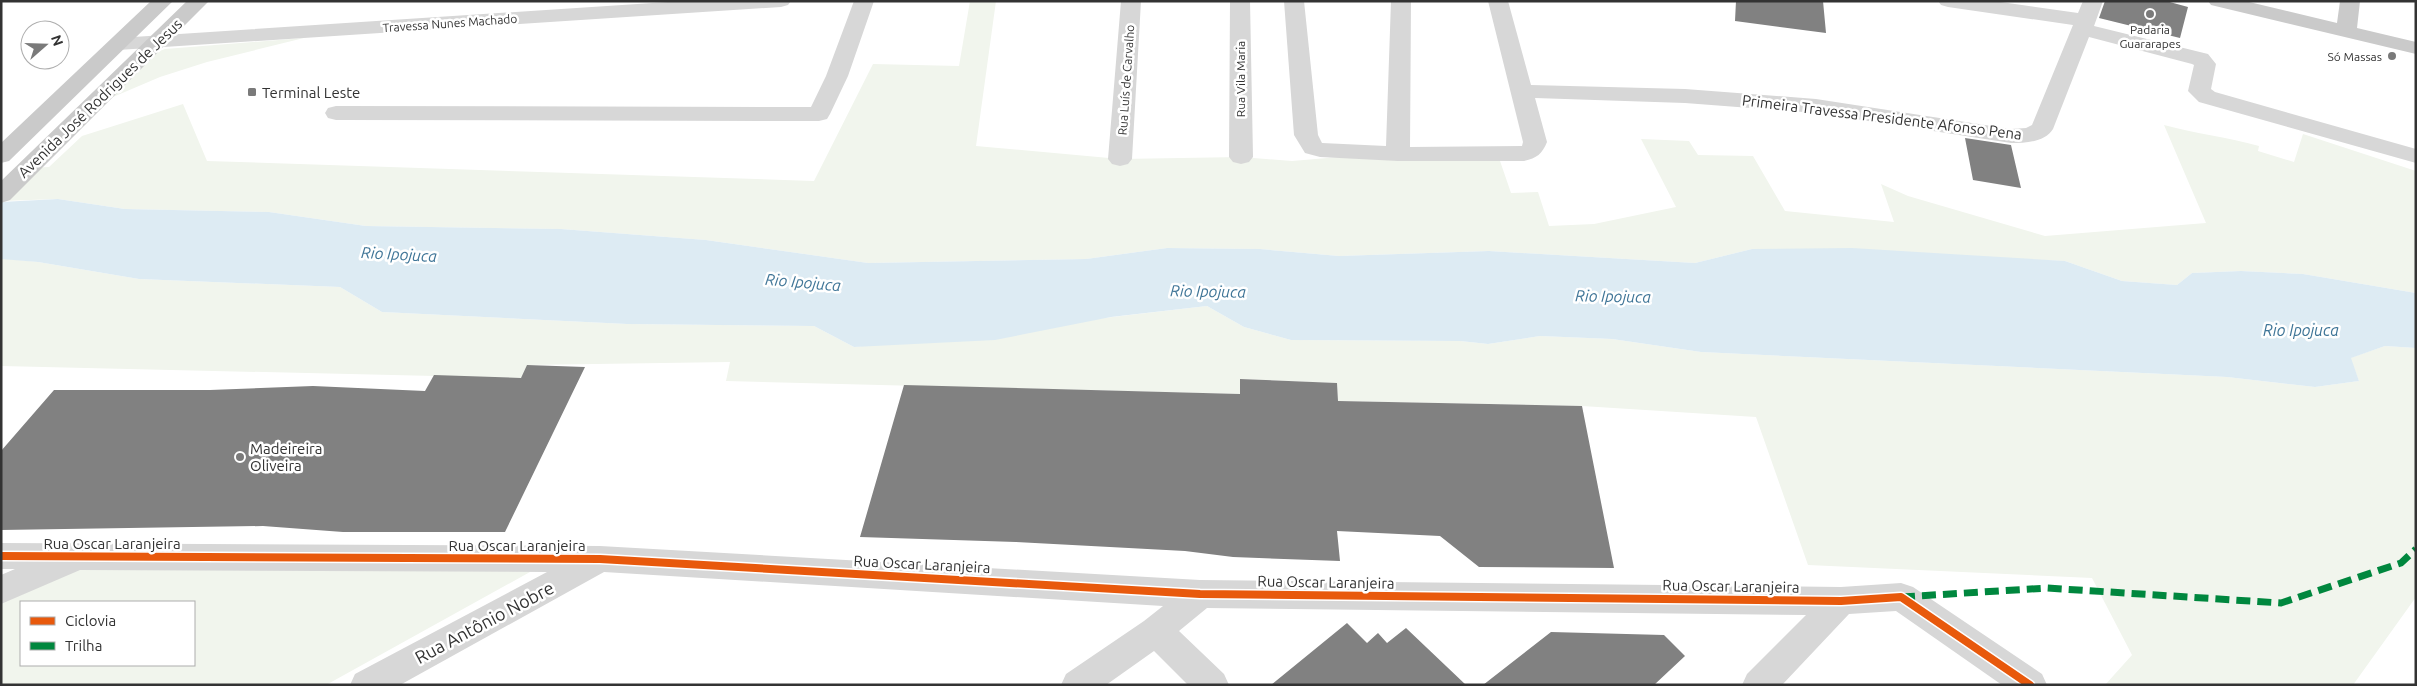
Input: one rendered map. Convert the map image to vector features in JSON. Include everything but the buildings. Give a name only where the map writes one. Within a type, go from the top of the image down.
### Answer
[{"type":"main road","name":"Avenida José Rodrigues de Jesus","points":[[1,156],[163,1]]},
{"type":"main road","name":"Avenida José Rodrigues de Jesus","points":[[1,195],[199,1]]},
{"type":"main road","points":[[2218,1],[2416,48]]},
{"type":"main road","points":[[2346,31],[2350,1]]},
{"type":"street","name":"Travessa Nunes Machado","points":[[118,44],[781,1]]},
{"type":"street","points":[[336,113],[820,114],[837,76],[864,1]]},
{"type":"street","name":"Rua Luís de Carvalho","points":[[1120,159],[1131,1]]},
{"type":"street","name":"Rua Vila Maria","points":[[1240,1],[1241,157]]},
{"type":"street","points":[[1294,1],[1306,135],[1309,143],[1320,150],[1398,154],[1524,154],[1532,150],[1535,142],[1524,91],[1498,1]]},
{"type":"street","points":[[1398,154],[1401,1]]},
{"type":"street","points":[[1948,1],[2087,17],[2200,60],[2205,64],[2199,91],[2207,97],[2416,156]]},
{"type":"street","name":"Primeira Travessa Presidente Afonso Pena","points":[[1524,91],[1685,96],[1816,106],[2011,136],[2025,136],[2042,129],[2087,17]]},
{"type":"street","name":"Rua Oscar Laranjeira","points":[[1,556],[600,559],[1200,594],[1841,601],[1900,597],[2030,685]]},
{"type":"street","points":[[1,590],[78,556]]},
{"type":"street","name":"Rua Antônio Nobre","points":[[367,685],[600,559]]},
{"type":"street","points":[[1078,685],[1156,631],[1200,594]]},
{"type":"street","points":[[1759,685],[1841,601]]},
{"type":"street","points":[[1156,631],[1212,685]]},
{"type":"shaded area","points":[[970,1],[996,1],[976,146],[1120,159],[1241,157],[1292,161],[1339,157],[1499,158],[1511,193],[1538,192],[1549,226],[1594,224],[1676,207],[1641,139],[1689,141],[1698,155],[1753,156],[1785,211],[1894,222],[1881,184],[1908,196],[2045,236],[2206,223],[2164,125],[2259,146],[2258,151],[2294,162],[2303,134],[2416,171],[2416,293],[2303,274],[2241,271],[2192,273],[2177,285],[2122,281],[2065,261],[1752,249],[1695,263],[1489,251],[1339,256],[1260,249],[1167,248],[1086,259],[868,263],[706,240],[561,229],[366,226],[269,212],[125,209],[58,199],[1,201],[30,168],[49,167],[82,136],[183,104],[207,161],[814,181],[873,64],[959,66]]},
{"type":"shaded area","points":[[304,38],[207,62],[160,77],[106,100],[149,55],[165,49]]},
{"type":"shaded area","points":[[1,258],[38,262],[139,279],[340,287],[382,312],[627,324],[814,326],[854,347],[1207,306],[1244,327],[1291,340],[1460,341],[1488,344],[1540,336],[1612,339],[1701,352],[2227,377],[2315,387],[2359,381],[2350,358],[2385,346],[2416,348],[2416,597],[2353,685],[2105,685],[2132,655],[2092,578],[1808,565],[1756,417],[1582,406],[1338,401],[1337,383],[1240,379],[1240,394],[726,381],[730,362],[528,365],[521,378],[1,366]]},
{"type":"shaded area","points":[[77,561],[548,562],[326,685],[1,685],[1,595]]},
{"type":"water","name":"Rio Ipojuca","points":[[58,199],[125,209],[269,212],[366,226],[561,229],[706,240],[868,263],[1086,259],[1167,248],[1260,249],[1339,256],[1489,251],[1695,263],[1752,249],[1852,248],[2065,261],[2122,281],[2177,285],[2192,273],[2241,271],[2303,274],[2416,293],[2416,348],[2385,346],[2351,358],[2359,381],[2315,387],[2227,377],[1701,352],[1612,339],[1540,336],[1488,344],[1460,341],[1291,340],[1244,327],[1207,306],[1111,317],[995,340],[854,347],[814,326],[627,324],[382,312],[340,287],[139,279],[38,262],[1,259],[1,202]]},
{"type":"marked path","points":[[1901,597],[2047,588],[2281,603],[2401,563],[2416,549]]},
{"type":"cycle path","points":[[1,556],[600,559],[1200,594],[1841,601],[1901,597],[2030,685]]},
{"type":"place","name":"Padaria Guararapes","points":[[2150,14]]},
{"type":"place","name":"Só Massas","points":[[2392,56]]},
{"type":"place","name":"Terminal Leste","points":[[252,92]]},
{"type":"place","name":"Madeireira Oliveira","points":[[240,457]]}]
